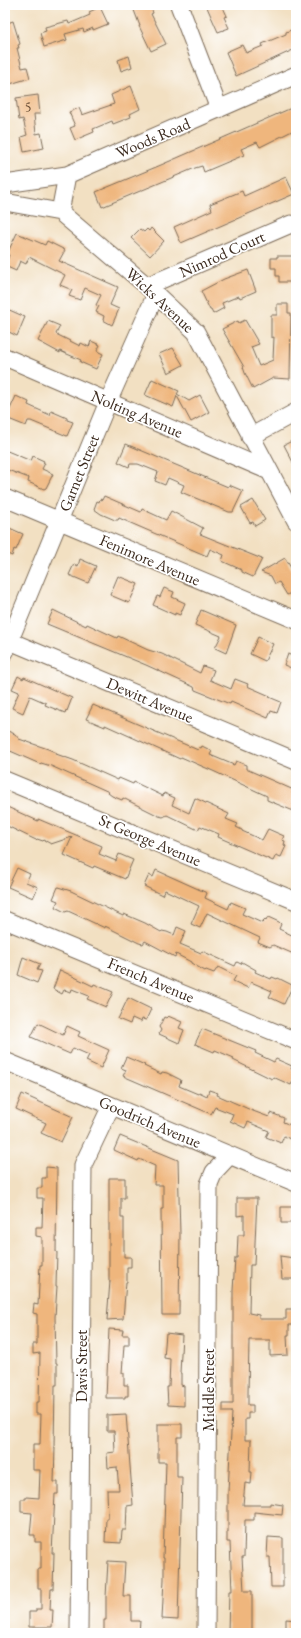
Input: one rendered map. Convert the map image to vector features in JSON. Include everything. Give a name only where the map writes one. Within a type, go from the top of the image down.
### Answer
[{"type":"street","points":[[179,5],[219,109]]},
{"type":"street","name":"Woods Road","points":[[5,184],[67,175],[296,75]]},
{"type":"street","points":[[60,212],[67,175]]},
{"type":"street","name":"Wicks Avenue","points":[[5,202],[60,212],[152,290],[196,332],[250,437],[296,521]]},
{"type":"street","name":"Nimrod Court","points":[[152,290],[291,224],[296,225]]},
{"type":"street","name":"Garnet Street","points":[[6,644],[59,521],[152,290]]},
{"type":"street","name":"Nolting Avenue","points":[[5,357],[269,471]]},
{"type":"street","points":[[250,437],[296,412]]},
{"type":"street","name":"Fenimore Avenue","points":[[5,498],[296,620]]},
{"type":"street","name":"Dewitt Avenue","points":[[6,644],[296,761]]},
{"type":"street","name":"St George Avenue","points":[[5,780],[296,902]]},
{"type":"street","name":"French Avenue","points":[[5,920],[296,1041]]},
{"type":"street","name":"Goodrich Avenue","points":[[5,1061],[296,1184]]},
{"type":"street","name":"Davis Street","points":[[79,1633],[83,1165],[110,1106]]},
{"type":"street","name":"Middle Street","points":[[206,1633],[209,1184],[214,1172],[230,1155]]},
{"type":"building","points":[[132,5],[150,5],[153,13],[151,14],[166,44],[151,51],[139,26]]},
{"type":"building","points":[[206,5],[222,5],[227,16],[224,17],[229,28],[218,32]]},
{"type":"building","points":[[100,7],[108,24],[93,30],[93,28],[84,32],[83,29],[65,34],[67,40],[44,47],[40,33],[46,31],[45,27],[68,21],[69,24],[90,15],[89,12]]},
{"type":"building","points":[[13,21],[20,44],[18,45],[19,48],[17,48],[22,68],[27,67],[30,78],[10,84],[5,63],[9,61],[5,48],[5,24]]},
{"type":"building","points":[[296,28],[296,56],[293,50],[236,76],[226,52],[242,45],[246,53],[263,46],[262,44]]},
{"type":"building","points":[[129,56],[132,67],[121,71],[118,60]]},
{"type":"building","points":[[131,86],[140,109],[130,114],[131,117],[113,124],[112,121],[93,129],[94,132],[75,140],[70,128],[75,126],[69,112],[79,108],[82,115],[114,104],[111,95]]},
{"type":"building","points":[[38,95],[40,114],[34,114],[36,134],[41,133],[44,148],[24,152],[21,137],[27,135],[23,119],[19,120],[16,98]]},
{"type":"building","points":[[296,106],[296,129],[260,147],[257,142],[241,149],[244,155],[204,172],[202,166],[195,168],[102,207],[96,192]]},
{"type":"building","points":[[286,177],[294,194],[181,243],[174,227],[212,210],[210,204],[242,191],[244,196]]},
{"type":"building","points":[[151,228],[164,241],[150,256],[131,238],[140,229],[144,232],[147,229],[149,231]]},
{"type":"building","points":[[17,233],[45,245],[47,241],[65,250],[59,261],[118,287],[110,305],[119,309],[112,325],[103,320],[104,316],[96,312],[99,306],[96,305],[101,295],[85,288],[80,300],[69,296],[72,290],[60,285],[65,275],[29,257],[26,264],[20,261],[16,271],[5,266],[9,255],[7,254]]},
{"type":"building","points":[[277,256],[294,256],[293,282],[279,282],[279,276],[276,276],[276,268],[271,268],[271,258],[277,258]]},
{"type":"building","points":[[248,270],[256,291],[240,298],[239,296],[222,303],[224,308],[213,314],[201,291],[224,279]]},
{"type":"building","points":[[277,304],[288,304],[288,313],[291,313],[290,379],[273,378],[253,389],[245,373],[244,367],[222,329],[238,321],[239,323],[245,320],[259,344],[251,347],[259,366],[273,360],[274,337],[271,338],[271,315],[277,315]]},
{"type":"building","points":[[5,308],[25,317],[17,336],[5,330]]},
{"type":"building","points":[[48,321],[60,326],[56,334],[80,346],[81,343],[89,347],[91,341],[100,345],[97,351],[103,354],[96,369],[80,362],[81,360],[60,351],[60,353],[38,341]]},
{"type":"building","points":[[173,348],[183,365],[168,373],[159,354]]},
{"type":"building","points":[[152,379],[179,391],[177,394],[189,401],[200,395],[209,412],[191,422],[177,396],[173,407],[145,395]]},
{"type":"building","points":[[16,396],[29,402],[28,405],[50,415],[51,411],[73,422],[67,436],[31,421],[28,421],[26,426],[6,418]]},
{"type":"building","points":[[296,439],[296,468],[284,445]]},
{"type":"building","points":[[126,444],[228,487],[229,485],[243,491],[233,512],[229,512],[181,492],[184,485],[168,478],[165,485],[155,481],[158,472],[138,464],[130,464],[129,467],[118,462]]},
{"type":"building","points":[[5,450],[31,461],[33,456],[44,461],[43,463],[45,463],[42,469],[53,474],[46,488],[44,489],[28,482],[29,478],[5,469]]},
{"type":"building","points":[[104,496],[141,512],[142,509],[166,520],[171,511],[203,528],[200,534],[262,559],[253,577],[222,561],[224,555],[210,549],[207,556],[119,518],[118,520],[115,520],[101,514],[94,509],[97,501],[99,502],[100,499],[102,500]]},
{"type":"building","points":[[253,500],[265,520],[255,526],[253,522],[250,523],[241,507]]},
{"type":"building","points":[[5,526],[23,534],[16,550],[14,549],[12,556],[5,553]]},
{"type":"building","points":[[285,558],[296,576],[296,590],[287,595],[279,582],[275,584],[271,576],[261,572]]},
{"type":"building","points":[[80,559],[96,566],[88,583],[69,575],[74,564],[78,566]]},
{"type":"building","points":[[118,576],[138,584],[129,603],[110,595]]},
{"type":"building","points":[[164,588],[174,592],[172,597],[185,603],[180,615],[175,613],[175,615],[153,605],[157,596],[160,597]]},
{"type":"building","points":[[53,610],[86,626],[87,624],[117,638],[118,636],[148,650],[162,654],[200,673],[203,666],[214,670],[210,680],[231,689],[235,679],[248,684],[247,686],[281,702],[277,713],[271,711],[268,718],[231,702],[230,704],[195,690],[194,687],[146,665],[47,624]]},
{"type":"building","points":[[201,610],[236,625],[226,653],[215,648],[221,636],[195,625]]},
{"type":"building","points":[[258,637],[273,644],[265,661],[250,654]]},
{"type":"building","points":[[288,654],[296,658],[296,670],[284,665]]},
{"type":"building","points":[[18,676],[23,679],[24,677],[72,698],[67,711],[66,710],[65,713],[45,705],[46,703],[30,696],[23,713],[12,708],[19,692],[12,689]]},
{"type":"building","points":[[93,705],[198,750],[199,747],[201,748],[202,746],[212,751],[210,755],[234,765],[236,761],[246,765],[246,769],[296,791],[296,812],[267,800],[267,796],[213,771],[181,757],[180,759],[105,725],[105,727],[86,719]]},
{"type":"building","points":[[5,730],[15,734],[19,739],[48,749],[57,753],[56,754],[118,780],[119,778],[133,784],[134,782],[163,796],[164,793],[175,798],[172,805],[189,813],[195,798],[229,814],[226,819],[238,824],[236,827],[262,840],[268,829],[284,836],[282,840],[285,841],[284,845],[286,846],[281,857],[276,855],[273,861],[218,837],[219,834],[200,826],[198,830],[167,815],[163,817],[159,816],[123,798],[122,800],[112,796],[108,793],[109,792],[51,766],[40,764],[8,750],[5,755]]},
{"type":"building","points":[[5,806],[38,821],[38,819],[102,846],[99,854],[116,861],[119,854],[133,860],[125,879],[94,866],[93,868],[64,855],[72,837],[51,844],[44,840],[36,840],[5,825]]},
{"type":"building","points":[[17,868],[30,874],[26,882],[38,887],[33,898],[8,887]]},
{"type":"building","points":[[156,870],[207,893],[205,898],[228,909],[231,902],[245,908],[242,914],[262,923],[265,920],[266,921],[268,917],[279,922],[281,924],[279,929],[296,937],[296,955],[273,945],[270,947],[258,942],[260,938],[207,913],[200,928],[191,924],[199,906],[165,890],[162,895],[144,886],[149,875],[153,877]]},
{"type":"building","points":[[58,887],[71,891],[123,916],[124,914],[145,923],[161,932],[167,932],[174,935],[177,927],[186,931],[180,944],[201,953],[202,951],[235,966],[237,962],[241,964],[242,962],[256,970],[255,972],[271,979],[272,977],[278,978],[292,985],[284,1004],[269,997],[272,991],[251,982],[248,988],[233,981],[236,976],[218,967],[214,973],[205,971],[176,954],[175,957],[145,941],[143,944],[139,943],[105,926],[105,928],[68,911],[65,912],[55,907],[58,901],[53,899]]},
{"type":"building","points":[[23,957],[40,964],[37,970],[42,971],[37,983],[18,975]]},
{"type":"building","points":[[60,970],[93,986],[94,984],[113,992],[106,1007],[87,999],[89,996],[72,989],[71,992],[64,990],[62,994],[53,989]]},
{"type":"building","points":[[128,998],[151,1009],[146,1020],[142,1019],[141,1022],[132,1018],[130,1024],[118,1019]]},
{"type":"building","points":[[168,1016],[182,1022],[179,1028],[184,1030],[179,1043],[159,1034],[161,1030],[159,1027],[164,1017],[166,1018]]},
{"type":"building","points":[[38,1023],[63,1035],[67,1026],[80,1032],[78,1036],[109,1050],[101,1068],[86,1061],[89,1055],[73,1048],[70,1054],[31,1037]]},
{"type":"building","points":[[202,1029],[256,1051],[255,1053],[274,1062],[276,1059],[292,1066],[291,1069],[296,1071],[296,1082],[293,1081],[291,1085],[273,1077],[272,1079],[233,1060],[234,1058],[195,1044]]},
{"type":"building","points":[[126,1057],[161,1074],[162,1072],[167,1073],[181,1080],[179,1086],[198,1094],[199,1092],[207,1096],[209,1090],[218,1093],[217,1095],[269,1117],[271,1113],[284,1118],[283,1122],[296,1127],[296,1142],[284,1136],[281,1143],[266,1137],[269,1131],[248,1122],[245,1128],[230,1121],[233,1114],[215,1107],[211,1114],[123,1076],[126,1070],[121,1068]]},
{"type":"building","points":[[22,1094],[73,1117],[61,1142],[41,1133],[46,1123],[16,1109]]},
{"type":"building","points":[[120,1136],[178,1160],[180,1234],[179,1315],[162,1315],[161,1209],[163,1209],[163,1185],[154,1185],[155,1166],[139,1159],[138,1161],[114,1150]]},
{"type":"building","points":[[46,1167],[57,1168],[57,1286],[55,1317],[57,1385],[55,1385],[54,1482],[58,1482],[58,1494],[55,1494],[52,1553],[54,1553],[53,1589],[51,1589],[50,1610],[53,1610],[52,1627],[29,1627],[29,1612],[36,1612],[36,1609],[41,1609],[41,1589],[38,1589],[38,1569],[41,1569],[41,1542],[35,1542],[35,1535],[30,1535],[32,1513],[21,1512],[21,1499],[26,1499],[26,1497],[39,1498],[40,1470],[33,1470],[33,1444],[40,1444],[41,1414],[36,1414],[36,1402],[39,1402],[40,1353],[33,1354],[33,1344],[37,1344],[37,1314],[33,1313],[34,1304],[38,1305],[40,1265],[42,1265],[42,1237],[36,1236],[36,1227],[42,1227],[43,1198],[37,1198],[37,1188],[42,1188],[42,1178],[46,1178]]},
{"type":"building","points":[[109,1178],[125,1178],[125,1198],[121,1198],[121,1218],[124,1218],[124,1257],[131,1257],[131,1267],[127,1267],[123,1319],[107,1320],[110,1281]]},
{"type":"building","points":[[237,1198],[257,1198],[254,1265],[250,1265],[249,1313],[259,1315],[259,1319],[286,1319],[286,1309],[296,1309],[296,1325],[289,1325],[289,1335],[287,1335],[288,1355],[270,1356],[270,1340],[249,1340],[248,1405],[253,1405],[253,1413],[248,1413],[248,1419],[245,1419],[245,1440],[251,1440],[250,1472],[252,1472],[251,1484],[245,1483],[243,1505],[270,1505],[270,1503],[283,1505],[282,1515],[254,1512],[254,1520],[245,1520],[244,1557],[242,1557],[244,1591],[252,1591],[252,1633],[228,1633],[229,1591],[232,1591],[230,1542],[227,1542],[227,1532],[232,1412],[223,1412],[223,1404],[233,1404],[233,1291],[235,1258],[237,1258],[238,1235],[244,1235],[244,1215],[237,1216]]},
{"type":"building","points":[[281,1207],[296,1207],[296,1223],[281,1223]]},
{"type":"building","points":[[280,1256],[294,1258],[295,1279],[282,1279]]},
{"type":"building","points":[[109,1329],[123,1330],[122,1335],[129,1335],[129,1345],[124,1345],[122,1373],[124,1373],[124,1385],[128,1385],[128,1396],[125,1396],[125,1398],[106,1398]]},
{"type":"building","points":[[166,1333],[182,1335],[180,1373],[181,1385],[184,1386],[184,1406],[168,1405],[167,1387],[169,1387],[170,1359],[164,1358]]},
{"type":"building","points":[[126,1414],[133,1505],[127,1506],[126,1530],[122,1530],[121,1543],[105,1542],[106,1518],[108,1518],[107,1490],[119,1490],[117,1467],[108,1468],[107,1453],[115,1452],[114,1431],[107,1431],[107,1415]]},
{"type":"building","points":[[158,1424],[182,1424],[182,1437],[177,1437],[177,1477],[182,1477],[178,1620],[162,1619],[166,1462],[158,1462]]},
{"type":"building","points":[[268,1537],[283,1538],[283,1587],[271,1587],[270,1557],[267,1557]]},
{"type":"building","points":[[108,1561],[125,1562],[123,1596],[131,1596],[131,1621],[140,1621],[139,1633],[104,1633],[104,1620],[106,1620]]},
{"type":"building","points":[[286,1619],[296,1620],[296,1633],[286,1633]]}]
